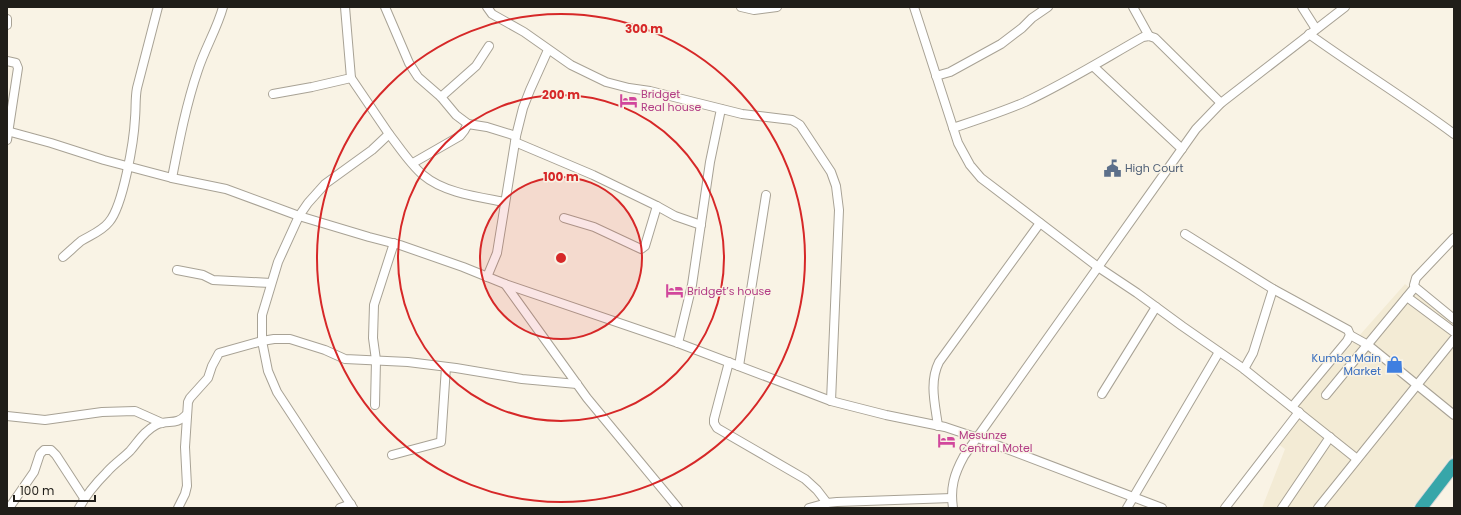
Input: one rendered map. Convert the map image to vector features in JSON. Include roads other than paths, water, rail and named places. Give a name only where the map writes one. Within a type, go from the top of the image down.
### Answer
[{"type":"highway","points":[[1421,508],[1454,464]]},
{"type":"street","points":[[63,257],[80,242],[101,230],[110,221],[119,199],[128,166],[136,118],[135,98],[158,7]]},
{"type":"street","points":[[172,178],[190,98],[198,70],[215,32],[223,7]]},
{"type":"street","points":[[345,7],[351,78],[389,134],[423,175],[439,185],[472,196],[505,202]]},
{"type":"street","points":[[386,7],[409,63],[418,76],[456,115],[468,124],[487,127],[515,139],[593,175],[675,216],[701,225]]},
{"type":"street","points":[[487,7],[492,14],[524,32],[571,66],[606,82],[629,88],[650,91],[742,114],[779,118],[797,122],[831,172],[836,186],[839,210],[831,401]]},
{"type":"street","points":[[741,7],[743,9],[754,10],[777,7]]},
{"type":"street","points":[[914,7],[953,128],[963,153],[970,165],[981,178],[1098,267],[1244,369],[1357,459]]},
{"type":"street","points":[[936,76],[950,72],[1001,44],[1022,28],[1032,18],[1048,7]]},
{"type":"street","points":[[1133,7],[1149,36]]},
{"type":"street","points":[[1302,7],[1312,32],[1336,54],[1418,107],[1454,134]]},
{"type":"street","points":[[953,508],[953,485],[956,470],[964,456],[1196,129],[1221,103],[1345,7]]},
{"type":"street","points":[[7,19],[7,25]]},
{"type":"street","points":[[953,128],[1000,112],[1026,101],[1094,67],[1143,37],[1149,36],[1155,38],[1221,103]]},
{"type":"street","points":[[440,98],[476,66],[489,46]]},
{"type":"street","points":[[487,277],[497,253],[515,139],[523,108],[548,50]]},
{"type":"street","points":[[7,61],[16,63],[18,68],[7,140]]},
{"type":"street","points":[[1094,67],[1182,149]]},
{"type":"street","points":[[273,94],[351,78]]},
{"type":"street","points":[[678,343],[692,285],[710,162],[721,109]]},
{"type":"street","points":[[413,163],[460,136],[468,124]]},
{"type":"street","points":[[8,132],[172,178],[226,189],[300,216],[394,243],[506,284],[678,343],[831,401],[938,426],[978,438],[1162,508]]},
{"type":"street","points":[[340,508],[352,506],[277,392],[268,371],[262,341],[262,315],[278,262],[300,216],[325,184],[372,150],[389,134]]},
{"type":"street","points":[[739,366],[766,195]]},
{"type":"street","points":[[564,218],[594,227],[641,248],[645,246],[657,206]]},
{"type":"street","points":[[938,426],[933,382],[934,372],[939,362],[1040,223]]},
{"type":"street","points":[[1185,234],[1273,289],[1348,330],[1350,335],[1368,345],[1454,415]]},
{"type":"street","points":[[1326,395],[1415,287],[1414,284],[1416,278],[1454,238]]},
{"type":"street","points":[[375,405],[376,360],[373,338],[374,305],[394,243]]},
{"type":"street","points":[[177,270],[203,275],[213,280],[271,284]]},
{"type":"street","points":[[506,284],[587,398],[678,508]]},
{"type":"street","points":[[1415,287],[1454,318]]},
{"type":"street","points":[[1244,369],[1253,353],[1273,289]]},
{"type":"street","points":[[1407,297],[1454,332]]},
{"type":"street","points":[[1102,394],[1156,307]]},
{"type":"street","points":[[1225,508],[1350,335]]},
{"type":"street","points":[[178,508],[187,486],[186,415],[190,398],[208,378],[212,366],[220,353],[262,341],[290,339],[326,350],[345,359],[408,362],[522,378],[578,384]]},
{"type":"street","points":[[1318,508],[1454,339]]},
{"type":"street","points":[[1127,508],[1219,352]]},
{"type":"street","points":[[729,362],[714,419],[714,423],[717,428],[805,479],[817,490],[827,503]]},
{"type":"street","points":[[392,455],[441,442],[446,367]]},
{"type":"street","points":[[7,416],[45,420],[102,412],[134,411],[162,423]]},
{"type":"street","points":[[78,508],[84,498],[107,471],[130,451],[144,434],[162,423],[178,422],[186,415]]},
{"type":"street","points":[[1282,508],[1330,437]]},
{"type":"street","points":[[9,508],[34,472],[40,454],[44,450],[51,450],[56,455],[84,498]]},
{"type":"street","points":[[809,508],[827,503],[952,498]]},
{"type":"place","name":"Bridget Real house","points":[[628,100]]},
{"type":"place","name":"High Court","points":[[1112,168]]},
{"type":"place","name":"Bridget’s house","points":[[674,291]]},
{"type":"place","name":"Kumba Main Market","points":[[1394,364]]},
{"type":"place","name":"Mesunze Central Motel","points":[[946,441]]}]
